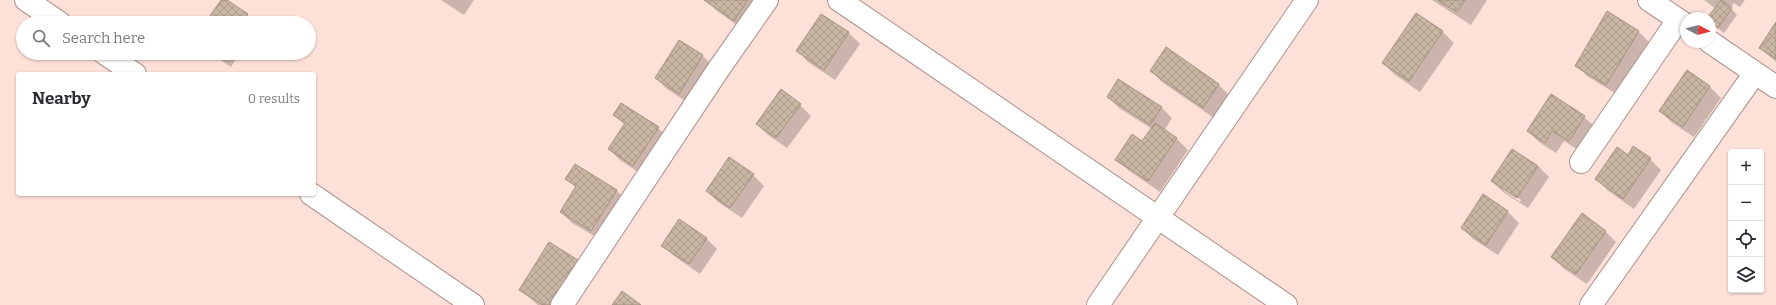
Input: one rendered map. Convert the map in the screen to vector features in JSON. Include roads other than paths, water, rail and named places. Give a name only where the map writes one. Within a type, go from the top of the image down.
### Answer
[{"type":"street","points":[[26,0],[50,16]]},
{"type":"street","points":[[562,305],[720,67],[767,0]]},
{"type":"street","points":[[839,0],[1286,305]]},
{"type":"street","points":[[1098,305],[1306,0]]},
{"type":"street","points":[[1649,0],[1680,21]]},
{"type":"street","points":[[1581,162],[1680,25]]},
{"type":"street","points":[[1716,46],[1776,87]]},
{"type":"street","points":[[114,60],[132,72]]},
{"type":"street","points":[[1591,305],[1755,73]]},
{"type":"street","points":[[313,196],[473,305]]}]
